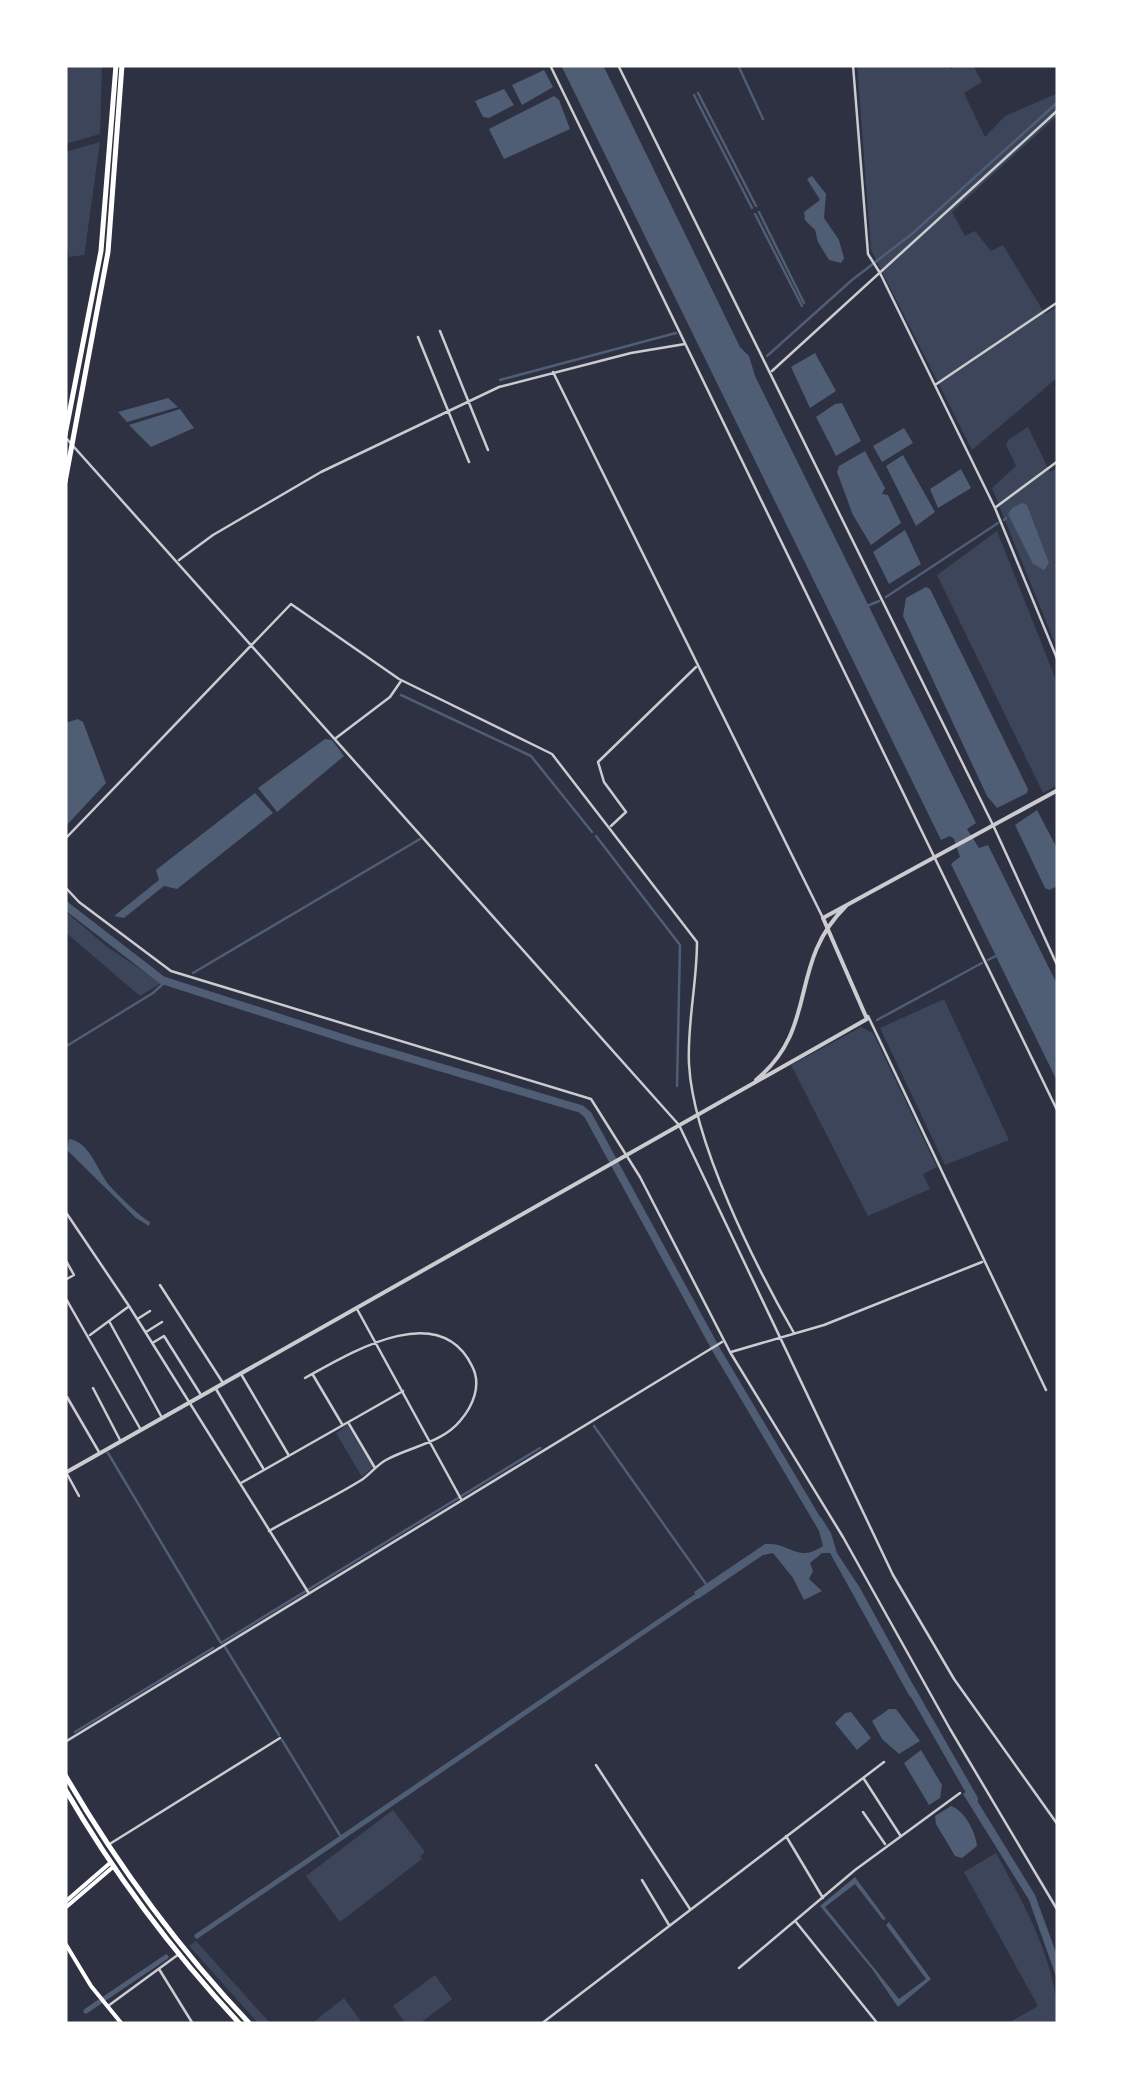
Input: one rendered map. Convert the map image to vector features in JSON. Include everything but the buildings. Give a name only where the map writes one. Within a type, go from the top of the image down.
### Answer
[{"type":"main road","points":[[65,436],[101,251],[119,65]]},
{"type":"main road","points":[[65,482],[108,252],[119,65]]},
{"type":"main road","points":[[65,1775],[107,1846],[181,1953],[250,2024]]},
{"type":"main road","points":[[65,1789],[112,1865],[240,2024]]},
{"type":"main road","points":[[65,1905],[112,1865]]},
{"type":"main road","points":[[65,1944],[91,1986],[122,2024]]},
{"type":"street","points":[[550,65],[1058,1112]]},
{"type":"street","points":[[618,65],[993,825],[1058,967]]},
{"type":"street","points":[[853,65],[868,254],[995,508],[1058,661]]},
{"type":"street","points":[[771,372],[1058,110]]},
{"type":"street","points":[[934,385],[1058,302]]},
{"type":"street","points":[[440,331],[488,450]]},
{"type":"street","points":[[418,337],[470,462]]},
{"type":"street","points":[[178,561],[213,535],[321,472],[514,382],[670,344],[686,344]]},
{"type":"street","points":[[553,372],[823,918],[1046,1390]]},
{"type":"street","points":[[65,436],[678,1126],[893,1574],[954,1679],[1058,1824]]},
{"type":"street","points":[[995,508],[1058,462]]},
{"type":"street","points":[[65,839],[291,604],[402,680],[552,754],[696,942],[689,1065],[696,1116],[744,1236],[794,1333]]},
{"type":"street","points":[[610,826],[626,812],[604,782],[598,762],[697,666]]},
{"type":"street","points":[[336,738],[390,697],[402,680]]},
{"type":"street","points":[[823,918],[1058,790]]},
{"type":"street","points":[[65,887],[79,902],[172,971],[588,1098],[626,1154],[722,1342],[843,1537],[1058,1911]]},
{"type":"street","points":[[748,1086],[775,1062],[792,1035],[811,956],[827,928],[853,900]]},
{"type":"street","points":[[80,1496],[66,1473],[868,1016]]},
{"type":"street","points":[[65,1211],[146,1332],[308,1591]]},
{"type":"street","points":[[65,1259],[74,1275],[65,1280]]},
{"type":"street","points":[[730,1352],[840,1318],[985,1261]]},
{"type":"street","points":[[65,1271],[70,1268]]},
{"type":"street","points":[[160,1285],[223,1383]]},
{"type":"street","points":[[65,1298],[141,1430]]},
{"type":"street","points":[[88,1337],[129,1306]]},
{"type":"street","points":[[356,1308],[460,1498]]},
{"type":"street","points":[[137,1319],[150,1311]]},
{"type":"street","points":[[109,1321],[162,1418]]},
{"type":"street","points":[[146,1332],[162,1322]]},
{"type":"street","points":[[269,1530],[365,1478],[388,1459],[455,1427],[468,1412],[476,1390],[475,1370],[461,1348],[443,1336],[427,1332],[377,1343],[305,1378]]},
{"type":"street","points":[[152,1343],[164,1336],[202,1395]]},
{"type":"street","points":[[65,1742],[460,1498],[722,1342]]},
{"type":"street","points":[[241,1373],[289,1456]]},
{"type":"street","points":[[312,1374],[376,1468]]},
{"type":"street","points":[[65,1386],[66,1398],[100,1453]]},
{"type":"street","points":[[93,1388],[120,1441]]},
{"type":"street","points":[[216,1388],[264,1470]]},
{"type":"street","points":[[240,1484],[403,1392]]},
{"type":"street","points":[[107,1846],[280,1738]]},
{"type":"street","points":[[541,2024],[884,1762]]},
{"type":"street","points":[[596,1765],[690,1909]]},
{"type":"street","points":[[863,1777],[901,1836]]},
{"type":"street","points":[[739,1968],[886,1847],[960,1793]]},
{"type":"street","points":[[863,1812],[886,1847]]},
{"type":"street","points":[[785,1835],[822,1898]]},
{"type":"street","points":[[642,1880],[669,1924]]},
{"type":"street","points":[[795,1921],[878,2024]]},
{"type":"street","points":[[106,2006],[181,1953]]},
{"type":"street","points":[[158,1968],[193,2024]]},
{"type":"shaded area","points":[[65,65],[102,65],[100,134],[65,144]]},
{"type":"shaded area","points":[[561,65],[603,65],[976,823],[967,829],[979,848],[988,845],[1058,986],[1058,1083],[951,864],[960,857],[954,839],[950,836],[941,840]]},
{"type":"shaded area","points":[[857,65],[949,65],[951,69],[973,65],[982,82],[964,93],[985,137],[1005,116],[1058,93],[1058,115],[952,212],[965,236],[975,231],[991,251],[1003,245],[1045,314],[1055,308],[1058,312],[1058,377],[972,450],[871,250]]},
{"type":"shaded area","points":[[544,70],[553,87],[522,105],[512,85]]},
{"type":"shaded area","points":[[504,89],[514,105],[489,118],[483,117],[475,101]]},
{"type":"shaded area","points":[[554,96],[570,129],[504,159],[489,129]]},
{"type":"shaded area","points":[[100,142],[84,255],[69,257],[65,238],[65,152]]},
{"type":"shaded area","points":[[812,176],[826,194],[824,218],[839,240],[844,258],[841,263],[829,260],[815,230],[805,220],[804,212],[820,200],[807,179]]},
{"type":"shaded area","points":[[815,353],[836,391],[810,408],[791,367]]},
{"type":"shaded area","points":[[168,398],[178,407],[127,422],[118,412]]},
{"type":"shaded area","points":[[842,403],[861,441],[836,456],[816,417]]},
{"type":"shaded area","points":[[180,409],[194,428],[151,447],[129,425]]},
{"type":"shaded area","points":[[1028,427],[1050,472],[1058,467],[1058,651],[992,488],[1016,466],[1006,445],[1008,440]]},
{"type":"shaded area","points":[[904,428],[913,443],[882,462],[873,446]]},
{"type":"shaded area","points":[[865,451],[885,488],[882,494],[888,495],[901,523],[871,545],[853,515],[837,472],[839,466]]},
{"type":"shaded area","points":[[903,455],[935,512],[916,526],[886,466]]},
{"type":"shaded area","points":[[961,469],[971,488],[938,508],[930,489]]},
{"type":"shaded area","points":[[1022,503],[1027,505],[1049,563],[1044,570],[1033,564],[1008,514]]},
{"type":"shaded area","points":[[905,530],[921,564],[889,584],[873,552]]},
{"type":"shaded area","points":[[997,531],[1058,685],[1058,785],[1043,793],[937,575]]},
{"type":"shaded area","points":[[926,587],[1028,789],[997,808],[987,796],[903,616],[906,598]]},
{"type":"shaded area","points":[[78,719],[83,722],[106,783],[65,827],[65,723]]},
{"type":"shaded area","points":[[325,739],[332,740],[344,756],[277,812],[258,788]]},
{"type":"shaded area","points":[[255,793],[273,813],[177,889],[164,886],[124,918],[114,916],[159,880],[156,870]]},
{"type":"shaded area","points":[[1037,810],[1058,850],[1058,886],[1049,890],[1015,825]]},
{"type":"shaded area","points":[[65,911],[106,946],[161,983],[140,996],[65,932]]},
{"type":"shaded area","points":[[944,999],[1009,1140],[945,1165],[880,1028]]},
{"type":"shaded area","points":[[861,1027],[873,1033],[937,1167],[923,1174],[930,1189],[868,1216],[791,1065]]},
{"type":"shaded area","points":[[69,1139],[88,1151],[109,1185],[150,1222],[149,1226],[67,1150]]},
{"type":"shaded area","points":[[347,1425],[373,1467],[362,1477],[336,1433]]},
{"type":"shaded area","points":[[821,1517],[837,1553],[917,1692],[910,1697],[830,1553],[822,1553],[810,1563],[813,1571],[809,1579],[822,1591],[804,1600],[773,1553],[763,1555],[698,1599],[694,1592],[765,1544],[800,1553],[823,1546],[816,1520]]},
{"type":"shaded area","points":[[889,1709],[896,1709],[920,1741],[899,1754],[882,1739],[872,1721]]},
{"type":"shaded area","points":[[851,1712],[871,1738],[857,1750],[835,1723]]},
{"type":"shaded area","points":[[921,1750],[942,1785],[940,1798],[929,1805],[904,1763]]},
{"type":"shaded area","points":[[970,1789],[1035,1895],[1058,1958],[1058,1982],[1029,1900],[963,1794]]},
{"type":"shaded area","points":[[951,1806],[965,1817],[976,1840],[977,1846],[962,1858],[955,1856],[936,1824],[935,1816]]},
{"type":"shaded area","points":[[393,1810],[425,1852],[420,1856],[422,1859],[340,1922],[306,1876]]},
{"type":"shaded area","points":[[996,1853],[1046,1958],[1058,2024],[1006,2024],[1038,2006],[964,1872]]},
{"type":"shaded area","points":[[855,1877],[886,1919],[855,1884],[825,1907],[899,1999],[926,1979],[886,1925],[889,1922],[931,1979],[898,2007],[820,1906]]},
{"type":"shaded area","points":[[196,1941],[271,2024],[259,2024],[189,1946]]},
{"type":"shaded area","points":[[435,1975],[452,1999],[419,2024],[406,2024],[393,2006]]},
{"type":"shaded area","points":[[344,1998],[363,2024],[311,2024]]},
{"type":"waterway","points":[[738,65],[763,119]]},
{"type":"waterway","points":[[698,93],[756,206]]},
{"type":"waterway","points":[[694,95],[752,208]]},
{"type":"waterway","points":[[767,356],[852,280],[913,233],[1058,102]]},
{"type":"waterway","points":[[759,212],[804,303]]},
{"type":"waterway","points":[[755,214],[802,306]]},
{"type":"waterway","points":[[500,380],[676,333]]},
{"type":"waterway","points":[[886,597],[998,523]]},
{"type":"waterway","points":[[867,606],[879,601]]},
{"type":"waterway","points":[[401,695],[531,756],[592,832]]},
{"type":"waterway","points":[[596,836],[680,945],[677,1086]]},
{"type":"waterway","points":[[193,973],[420,839]]},
{"type":"waterway","points":[[65,905],[162,980],[581,1109],[588,1115],[717,1351],[822,1528]]},
{"type":"waterway","points":[[988,960],[1000,954]]},
{"type":"waterway","points":[[877,1020],[982,963]]},
{"type":"waterway","points":[[65,1047],[166,981]]},
{"type":"waterway","points":[[594,1426],[706,1584]]},
{"type":"waterway","points":[[108,1453],[221,1643],[540,1448]]},
{"type":"waterway","points":[[197,1936],[701,1593]]},
{"type":"waterway","points":[[225,1647],[279,1735]]},
{"type":"waterway","points":[[75,1732],[213,1648]]},
{"type":"waterway","points":[[911,1689],[974,1799]]},
{"type":"waterway","points":[[282,1740],[341,1837]]},
{"type":"waterway","points":[[86,2011],[166,1957]]}]
